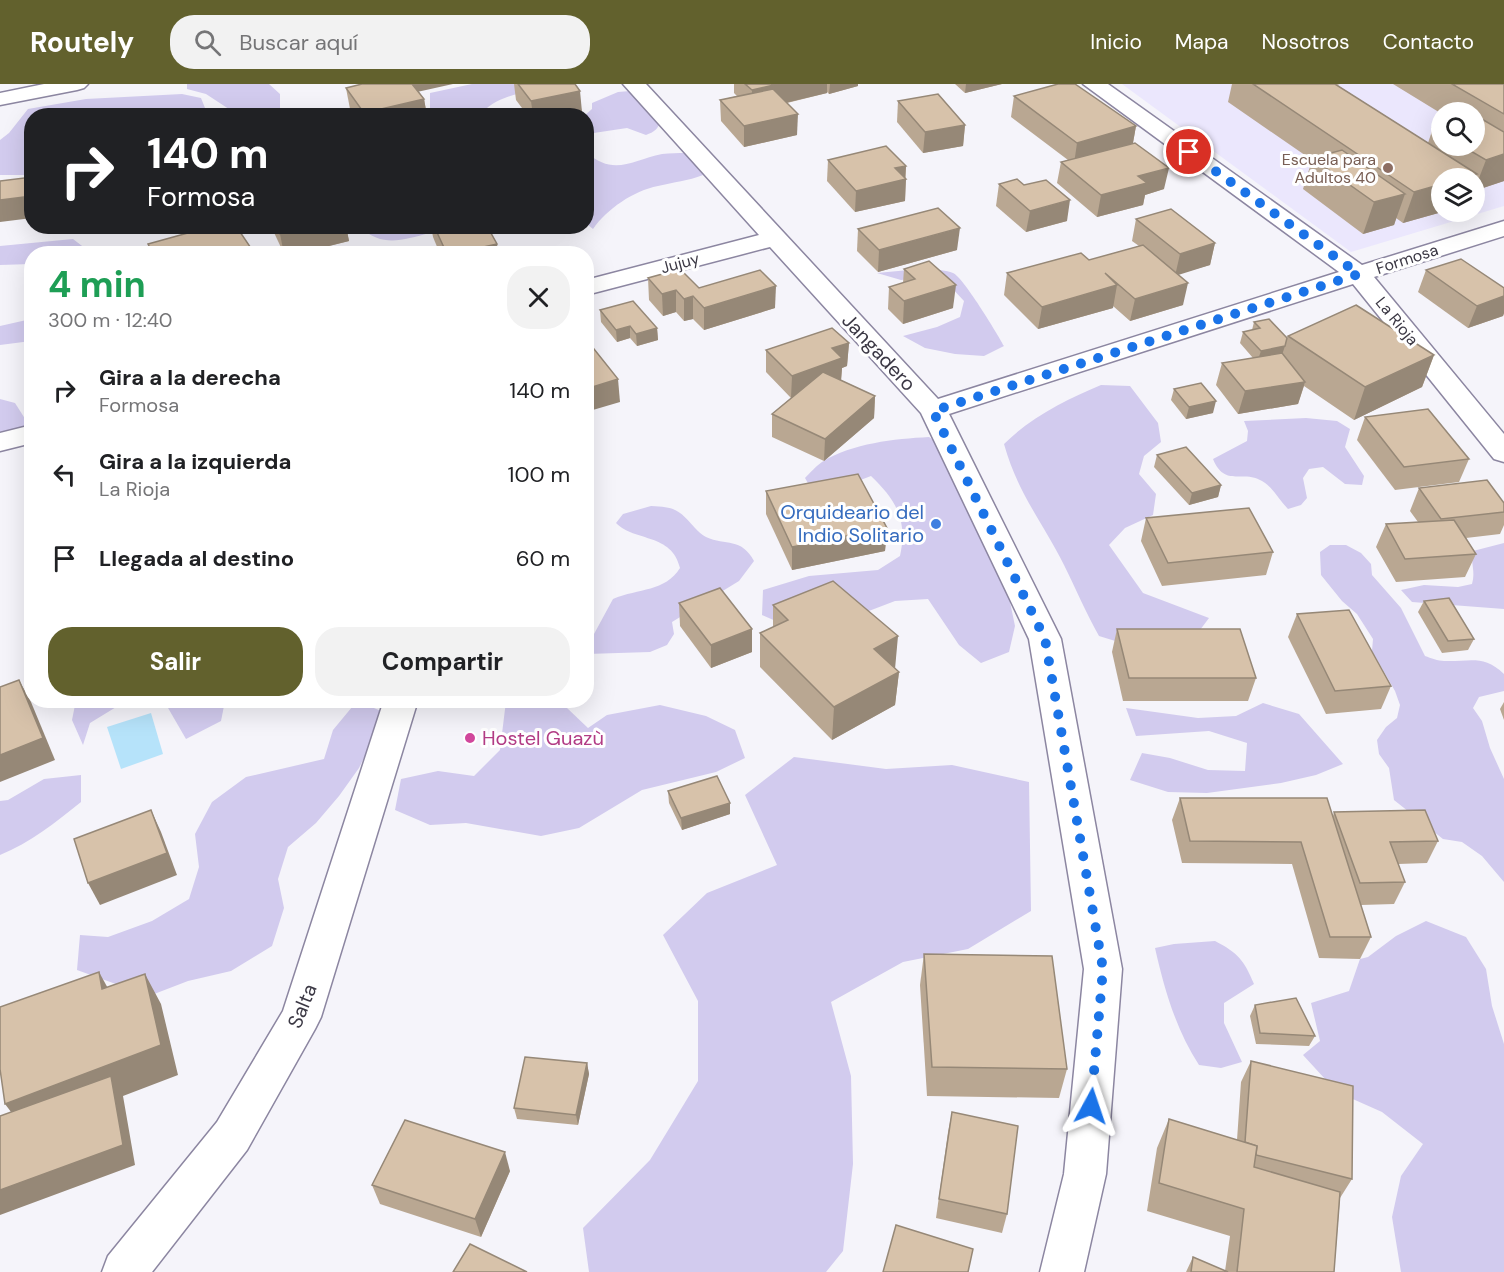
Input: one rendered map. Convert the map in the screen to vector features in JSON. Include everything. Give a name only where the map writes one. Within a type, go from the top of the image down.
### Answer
[{"type":"street","points":[[0,99],[77,84]]},
{"type":"street","name":"Jangadero","points":[[634,84],[933,411],[1045,639],[1103,969],[1084,1174],[1062,1272]]},
{"type":"street","name":"La Rioja","points":[[1094,84],[1359,274],[1504,453]]},
{"type":"street","name":"Formosa","points":[[933,411],[1504,228]]},
{"type":"street","name":"Jujuy","points":[[594,286],[774,238]]},
{"type":"street","points":[[0,442],[24,436]]},
{"type":"street","name":"Salta","points":[[124,1272],[232,1136],[301,1017],[398,708]]},
{"type":"shaded area","points":[[187,84],[269,84],[280,94],[280,108],[227,108],[206,94],[187,89]]},
{"type":"shaded area","points":[[472,84],[571,84],[509,96],[487,108],[430,108],[430,93]]},
{"type":"shaded area","points":[[1122,84],[1504,84],[1504,206],[1485,212],[1485,168],[1431,168],[1431,222],[1451,222],[1351,252]]},
{"type":"shaded area","points":[[630,91],[660,120],[656,130],[646,135],[627,128],[594,133],[592,103],[618,92]]},
{"type":"shaded area","points":[[182,94],[201,98],[205,108],[34,108],[86,99]]},
{"type":"shaded area","points":[[24,114],[24,175],[0,175],[0,140],[9,133]]},
{"type":"shaded area","points":[[686,153],[697,163],[703,175],[639,192],[613,208],[594,228],[594,158],[605,164],[623,165],[662,154]]},
{"type":"shaded area","points":[[368,234],[426,234],[393,240]]},
{"type":"shaded area","points":[[73,239],[82,246],[24,246],[24,264],[0,265],[0,246]]},
{"type":"shaded area","points":[[930,268],[950,272],[958,277],[980,306],[1004,346],[984,356],[955,354],[925,348],[903,336],[937,327],[960,317],[964,301],[950,286],[928,277],[901,280],[877,273]]},
{"type":"shaded area","points":[[24,321],[24,342],[0,345],[0,326]]},
{"type":"shaded area","points":[[1101,385],[1130,386],[1158,423],[1161,442],[1144,456],[1139,474],[1156,494],[1153,515],[1125,528],[1109,545],[1143,593],[1209,618],[1194,638],[1125,644],[1099,636],[1056,549],[1023,493],[1010,462],[1004,444],[1014,435],[1050,410]]},
{"type":"shaded area","points":[[0,399],[15,403],[24,417],[24,430],[19,434],[0,441]]},
{"type":"shaded area","points":[[1306,418],[1337,421],[1350,429],[1345,447],[1364,476],[1362,485],[1345,484],[1323,467],[1309,469],[1303,478],[1307,498],[1301,505],[1288,509],[1273,490],[1262,481],[1255,478],[1229,476],[1218,468],[1213,459],[1247,441],[1248,431],[1244,421]]},
{"type":"shaded area","points":[[929,437],[938,443],[1005,578],[1015,626],[1009,652],[981,663],[959,645],[928,599],[895,601],[861,614],[778,622],[762,615],[763,590],[809,576],[878,570],[900,556],[902,532],[898,512],[887,494],[871,476],[816,497],[805,478],[822,462],[847,450],[888,441]]},
{"type":"shaded area","points":[[651,506],[666,507],[685,517],[705,536],[744,548],[754,561],[739,581],[672,622],[674,634],[667,645],[650,652],[594,654],[594,634],[613,599],[659,585],[674,576],[680,568],[676,557],[661,543],[624,529],[616,523],[623,514]]},
{"type":"shaded area","points":[[1504,543],[1504,609],[1412,602],[1401,590],[1424,585],[1458,587],[1472,584],[1473,551]]},
{"type":"shaded area","points":[[1330,545],[1346,545],[1361,553],[1371,564],[1372,575],[1401,608],[1425,656],[1442,661],[1483,661],[1504,674],[1504,691],[1479,697],[1473,708],[1482,721],[1490,748],[1504,779],[1504,882],[1482,856],[1462,842],[1443,839],[1394,800],[1389,768],[1379,754],[1377,740],[1386,727],[1397,718],[1400,705],[1395,691],[1372,651],[1373,639],[1357,614],[1342,601],[1321,575],[1320,552]]},
{"type":"shaded area","points":[[1263,703],[1299,714],[1343,764],[1316,775],[1281,783],[1207,793],[1168,792],[1130,780],[1142,753],[1170,758],[1208,770],[1245,771],[1247,743],[1209,731],[1136,736],[1126,708],[1198,718],[1236,716]]},
{"type":"shaded area","points":[[660,705],[706,716],[735,730],[745,758],[716,772],[642,790],[579,828],[541,836],[466,823],[430,825],[395,810],[401,779],[438,771],[474,776],[500,750],[505,708],[567,708],[588,728],[607,715]]},
{"type":"shaded area","points":[[74,708],[115,708],[90,723],[83,745],[72,720]]},
{"type":"shaded area","points":[[168,708],[224,708],[221,721],[186,739]]},
{"type":"shaded area","points":[[351,708],[374,708],[386,713],[359,768],[339,796],[316,823],[288,847],[278,879],[284,908],[272,946],[231,971],[188,981],[149,996],[77,970],[80,935],[108,937],[152,921],[189,899],[199,867],[195,834],[212,802],[246,777],[324,759],[333,730]]},
{"type":"shaded area","points":[[794,757],[886,769],[952,765],[1029,782],[1031,911],[968,949],[903,962],[831,1002],[851,1076],[853,1164],[843,1251],[826,1272],[589,1272],[583,1228],[650,1160],[698,1081],[698,1001],[663,935],[707,893],[777,865],[745,795]]},
{"type":"shaded area","points":[[81,775],[81,802],[32,838],[0,855],[0,801],[8,800],[44,779]]},
{"type":"shaded area","points":[[1426,921],[1466,937],[1486,969],[1492,1006],[1504,1044],[1504,1272],[1401,1272],[1392,1217],[1401,1176],[1423,1144],[1382,1112],[1337,1092],[1303,1055],[1320,1041],[1311,1003],[1349,991],[1360,959],[1368,957],[1396,936]]},
{"type":"shaded area","points":[[1215,941],[1239,958],[1254,984],[1224,1003],[1224,1023],[1242,1062],[1221,1068],[1199,1065],[1191,1052],[1172,1008],[1155,948]]},
{"type":"water","points":[[151,713],[163,754],[121,769],[107,727]]},
{"type":"building","points":[[362,84],[412,84],[424,99],[385,108],[360,108],[346,88]]},
{"type":"building","points":[[518,84],[575,84],[580,91],[531,101]]},
{"type":"building","points":[[745,84],[778,84],[752,90]]},
{"type":"building","points":[[1058,84],[1075,84],[1136,126],[1077,143],[1014,96]]},
{"type":"building","points":[[1253,84],[1335,84],[1431,145],[1431,156],[1449,156],[1468,168],[1431,168],[1431,187],[1414,192]]},
{"type":"building","points":[[1452,84],[1504,84],[1504,114]]},
{"type":"building","points":[[773,89],[798,114],[744,126],[720,100]]},
{"type":"building","points":[[938,94],[965,125],[925,132],[898,101]]},
{"type":"building","points":[[1485,121],[1504,132],[1504,154],[1486,160],[1479,156],[1485,156]]},
{"type":"building","points":[[1135,143],[1169,168],[1138,176],[1147,183],[1101,195],[1061,162]]},
{"type":"building","points":[[886,146],[906,166],[895,168],[906,179],[856,191],[828,160]]},
{"type":"building","points":[[1342,150],[1405,194],[1374,202],[1312,158]]},
{"type":"building","points":[[24,178],[24,197],[0,200],[0,181]]},
{"type":"building","points":[[1017,179],[1024,185],[1046,180],[1070,200],[1030,211],[999,184]]},
{"type":"building","points":[[938,208],[960,228],[879,250],[858,229]]},
{"type":"building","points":[[1171,209],[1215,243],[1180,254],[1136,219]]},
{"type":"building","points":[[184,234],[241,234],[250,246],[149,246],[148,244]]},
{"type":"building","points":[[438,234],[491,234],[497,244],[488,246],[443,246]]},
{"type":"building","points":[[1143,245],[1188,283],[1135,299],[1105,273],[1117,285],[1042,307],[1007,273],[1081,253],[1089,260]]},
{"type":"building","points":[[1461,259],[1504,288],[1504,296],[1477,306],[1426,270]]},
{"type":"building","points":[[929,261],[956,285],[904,301],[889,287],[915,279],[904,269]]},
{"type":"building","points":[[680,269],[699,288],[760,270],[776,286],[704,308],[693,296],[684,299],[676,290],[662,294],[648,278]]},
{"type":"building","points":[[633,301],[657,328],[636,334],[630,326],[616,330],[600,310]]},
{"type":"building","points":[[1356,305],[1434,355],[1365,387],[1288,336]]},
{"type":"building","points":[[1269,319],[1287,338],[1285,346],[1261,351],[1243,332],[1260,328],[1254,322]]},
{"type":"building","points":[[832,328],[849,343],[832,348],[842,358],[792,376],[766,350]]},
{"type":"building","points":[[594,349],[618,379],[594,386]]},
{"type":"building","points":[[1282,353],[1305,382],[1245,391],[1222,363]]},
{"type":"building","points":[[823,372],[875,396],[825,439],[772,414]]},
{"type":"building","points":[[1201,383],[1216,401],[1189,407],[1174,389]]},
{"type":"building","points":[[1428,409],[1469,459],[1404,467],[1365,417]]},
{"type":"building","points":[[1186,447],[1221,485],[1192,493],[1157,455]]},
{"type":"building","points":[[858,474],[887,528],[792,547],[766,491]]},
{"type":"building","points":[[1487,480],[1504,503],[1504,512],[1441,519],[1419,488]]},
{"type":"building","points":[[1249,508],[1273,552],[1168,563],[1146,518]]},
{"type":"building","points":[[1454,520],[1476,554],[1405,559],[1386,524]]},
{"type":"building","points":[[833,581],[898,636],[874,649],[899,672],[834,707],[760,633],[788,620],[773,605]]},
{"type":"building","points":[[720,588],[752,629],[711,645],[679,603]]},
{"type":"building","points":[[1449,598],[1474,639],[1448,641],[1424,601]]},
{"type":"building","points":[[1349,610],[1391,686],[1335,691],[1297,614]]},
{"type":"building","points":[[1117,629],[1240,629],[1256,678],[1129,678]]},
{"type":"building","points":[[19,680],[24,692],[24,708],[31,708],[43,738],[0,755],[0,687]]},
{"type":"building","points":[[717,776],[730,803],[681,818],[668,791]]},
{"type":"building","points":[[1180,798],[1327,798],[1371,937],[1330,937],[1301,842],[1190,841]]},
{"type":"building","points":[[151,810],[167,853],[88,883],[74,839]]},
{"type":"building","points":[[1425,810],[1438,841],[1390,842],[1405,882],[1360,883],[1334,812]]},
{"type":"building","points":[[924,954],[1052,956],[1067,1069],[932,1067]]},
{"type":"building","points":[[99,972],[102,989],[145,974],[161,1045],[5,1104],[0,1069],[0,1007]]},
{"type":"building","points":[[1296,998],[1315,1036],[1260,1033],[1255,1005]]},
{"type":"building","points":[[525,1057],[587,1063],[576,1115],[514,1108]]},
{"type":"building","points":[[1251,1061],[1353,1086],[1352,1179],[1256,1155],[1257,1146],[1245,1142]]},
{"type":"building","points":[[111,1076],[123,1145],[0,1190],[0,1116]]},
{"type":"building","points":[[952,1112],[1018,1126],[1007,1214],[939,1199]]},
{"type":"building","points":[[1169,1119],[1257,1146],[1254,1167],[1340,1192],[1334,1272],[1237,1272],[1244,1209],[1159,1183]]},
{"type":"building","points":[[405,1120],[505,1152],[475,1219],[372,1185]]},
{"type":"building","points":[[896,1225],[973,1249],[968,1272],[883,1272]]},
{"type":"building","points":[[470,1244],[527,1272],[453,1272]]},
{"type":"building","points":[[1193,1257],[1228,1272],[1191,1272]]},
{"type":"place","name":"Escuela para Adultos 40","points":[[1388,168]]},
{"type":"place","name":"Orquideario del Indio Solitario","points":[[936,524]]},
{"type":"place","name":"Hostel Guazù","points":[[470,738]]},
{"type":"route","points":[[1091,1106],[1103,969],[1045,639],[933,411],[1359,274],[1189,152]]}]
